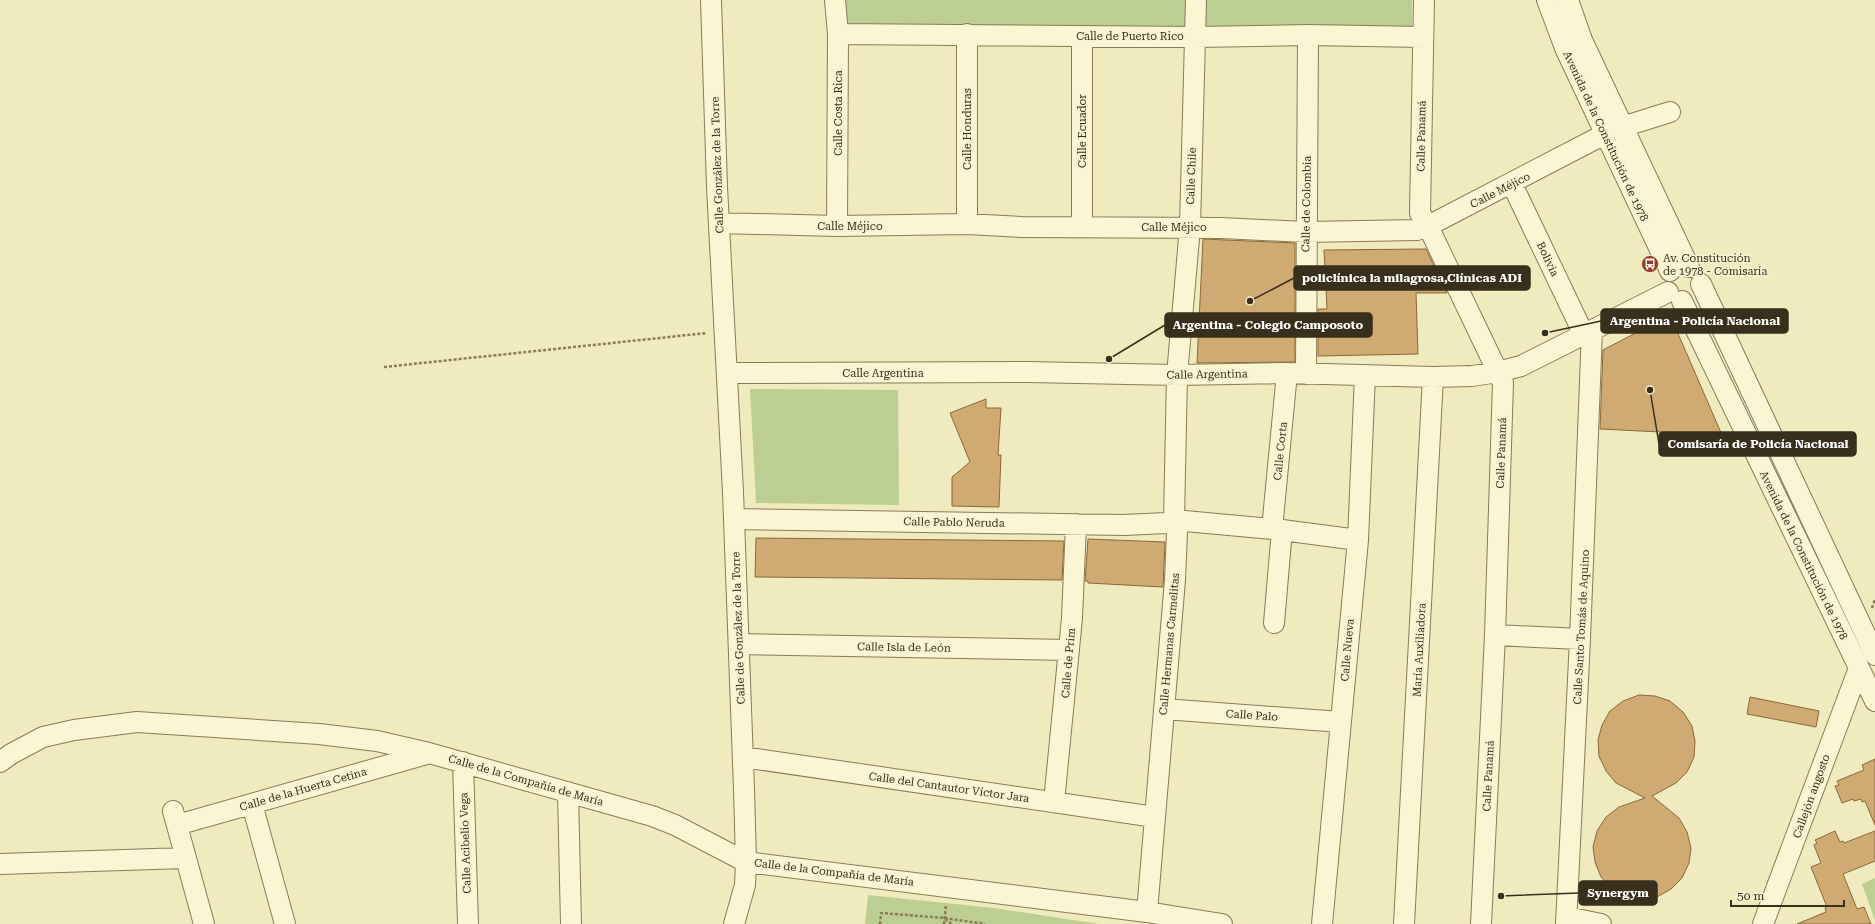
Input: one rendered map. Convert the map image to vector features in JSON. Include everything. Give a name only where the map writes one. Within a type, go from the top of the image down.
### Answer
[{"type":"street","name":"Calle González de la Torre","points":[[711,0],[719,223],[725,331]]},
{"type":"street","name":"Calle Costa Rica","points":[[835,0],[838,34],[837,226]]},
{"type":"street","name":"Calle Chile","points":[[1177,375],[1190,227],[1196,0]]},
{"type":"street","name":"Calle Panamá","points":[[1424,0],[1420,213],[1428,226],[1503,383],[1495,635],[1481,924]]},
{"type":"street","name":"Avenida de la Constitución de 1978","points":[[1547,0],[1564,48],[1614,130],[1689,267]]},
{"type":"street","name":"Avenida de la Constitución de 1978","points":[[1568,0],[1614,130],[1670,271]]},
{"type":"street","name":"Calle de Puerto Rico","points":[[838,34],[1196,37],[1308,35],[1423,37]]},
{"type":"street","name":"Calle Honduras","points":[[966,224],[967,34]]},
{"type":"street","name":"Calle de Colombia","points":[[1297,374],[1306,232],[1308,35]]},
{"type":"street","name":"Calle Ecuador","points":[[1082,36],[1082,227]]},
{"type":"street","name":"Calle Méjico","points":[[719,223],[837,226],[966,224],[1082,227],[1190,227],[1306,232],[1417,230],[1512,184],[1614,130],[1670,112]]},
{"type":"street","name":"Bolivia","points":[[1512,184],[1588,333]]},
{"type":"street","points":[[1677,267],[1689,267],[1698,274],[1701,284],[1697,294],[1693,298],[1675,296],[1666,280],[1670,271],[1677,267]]},
{"type":"street","name":"Avenida de la Constitución de 1978","points":[[1701,284],[1875,655]]},
{"type":"street","name":"Avenida de la Constitución de 1978","points":[[1675,296],[1875,701]]},
{"type":"street","name":"Calle Argentina","points":[[727,373],[1028,372],[1177,375],[1297,374],[1434,377],[1472,376],[1498,372],[1521,366],[1588,333],[1675,296]]},
{"type":"street","name":"Calle de González de la Torre","points":[[725,331],[739,644],[746,862],[745,885],[734,924]]},
{"type":"street","name":"Calle Santo Tomás de Aquino","points":[[1566,920],[1580,639],[1588,333]]},
{"type":"street","name":"Calle Corta","points":[[1274,623],[1277,529],[1297,374]]},
{"type":"street","name":"Calle Hermanas Carmelitas","points":[[1147,912],[1175,580],[1177,532],[1174,520],[1177,375]]},
{"type":"street","name":"Calle Nueva","points":[[1322,924],[1358,540],[1365,375]]},
{"type":"street","name":"María Auxiliadora","points":[[1404,924],[1434,377]]},
{"type":"street","name":"Calle Pablo Neruda","points":[[734,519],[1076,524],[1167,523],[1174,520],[1277,529],[1358,540]]},
{"type":"street","name":"Calle de Prim","points":[[1054,802],[1069,650],[1076,524]]},
{"type":"street","points":[[1495,635],[1580,639]]},
{"type":"street","name":"Calle Isla de León","points":[[739,644],[1069,650]]},
{"type":"street","name":"Callejón angosto","points":[[1763,924],[1859,668]]},
{"type":"street","name":"Calle Palo","points":[[1164,708],[1341,722]]},
{"type":"street","name":"Calle de la Compañía de María","points":[[0,762],[11,754],[43,737],[74,730],[137,722],[319,734],[368,740],[463,762],[663,820],[746,862],[1147,912],[1222,924]]},
{"type":"street","points":[[368,740],[374,752],[373,769]]},
{"type":"street","name":"Calle de la Huerta Cetina","points":[[185,858],[175,818],[252,804],[429,753]]},
{"type":"street","name":"Calle del Cantautor Víctor Jara","points":[[743,756],[1155,817]]},
{"type":"street","name":"Calle Acibelio Vega","points":[[463,762],[468,924]]},
{"type":"street","points":[[568,792],[571,924]]},
{"type":"street","points":[[252,804],[285,924]]},
{"type":"street","points":[[0,864],[185,858],[204,924]]},
{"type":"street","points":[[1566,920],[1601,924]]},
{"type":"path","points":[[384,367],[725,331]]},
{"type":"path","points":[[880,924],[881,913],[945,918],[985,924]]},
{"type":"path","points":[[945,918],[952,924]]},
{"type":"green space","points":[[845,0],[1412,0],[1412,27],[846,25]]},
{"type":"green space","points":[[750,389],[898,390],[899,505],[756,503]]},
{"type":"green space","points":[[1875,878],[1875,920],[1862,884]]},
{"type":"green space","points":[[868,895],[994,908],[1099,924],[865,924]]},
{"type":"building","points":[[1203,239],[1295,243],[1295,362],[1197,363]]},
{"type":"building","points":[[1426,249],[1447,293],[1416,293],[1418,354],[1318,356],[1318,309],[1327,309],[1324,250]]},
{"type":"building","points":[[1670,315],[1722,435],[1600,429],[1603,350]]},
{"type":"building","points":[[986,399],[986,408],[1001,408],[998,455],[1001,455],[999,507],[952,506],[952,477],[970,462],[950,413]]},
{"type":"building","points":[[756,538],[1064,541],[1062,580],[755,577]]},
{"type":"building","points":[[1088,539],[1165,542],[1163,587],[1088,583],[1088,581],[1085,581]]},
{"type":"building","points":[[1639,695],[1655,696],[1670,701],[1683,712],[1692,726],[1695,741],[1694,757],[1687,772],[1676,783],[1652,796],[1679,818],[1687,832],[1691,848],[1689,863],[1682,878],[1671,889],[1657,897],[1642,899],[1626,896],[1612,889],[1601,877],[1595,862],[1593,847],[1597,831],[1606,817],[1619,807],[1645,798],[1616,783],[1606,771],[1599,756],[1598,740],[1602,725],[1610,711],[1623,701]]},
{"type":"building","points":[[1750,697],[1819,711],[1816,727],[1747,714]]},
{"type":"building","points":[[1875,759],[1875,825],[1865,801],[1862,802],[1861,799],[1854,801],[1853,799],[1842,803],[1835,786],[1839,785],[1837,781],[1864,770],[1862,765]]},
{"type":"building","points":[[1835,831],[1840,842],[1843,841],[1844,843],[1875,831],[1875,861],[1843,874],[1857,909],[1864,907],[1871,924],[1797,924],[1826,912],[1825,908],[1827,907],[1811,867],[1821,863],[1814,845],[1817,843],[1815,840]]},
{"type":"place","name":"Av. Constitución de 1978 - Comisaría","points":[[1650,264]]},
{"type":"place","name":"policlínica la milagrosa,Clínicas ADI","points":[[1250,301]]},
{"type":"place","name":"Argentina - Policía Nacional","points":[[1545,333]]},
{"type":"place","name":"Argentina - Colegio Camposoto","points":[[1109,359]]},
{"type":"place","name":"Comisaría de Policía Nacional","points":[[1650,390]]},
{"type":"place","name":"Synergym","points":[[1501,896]]}]
